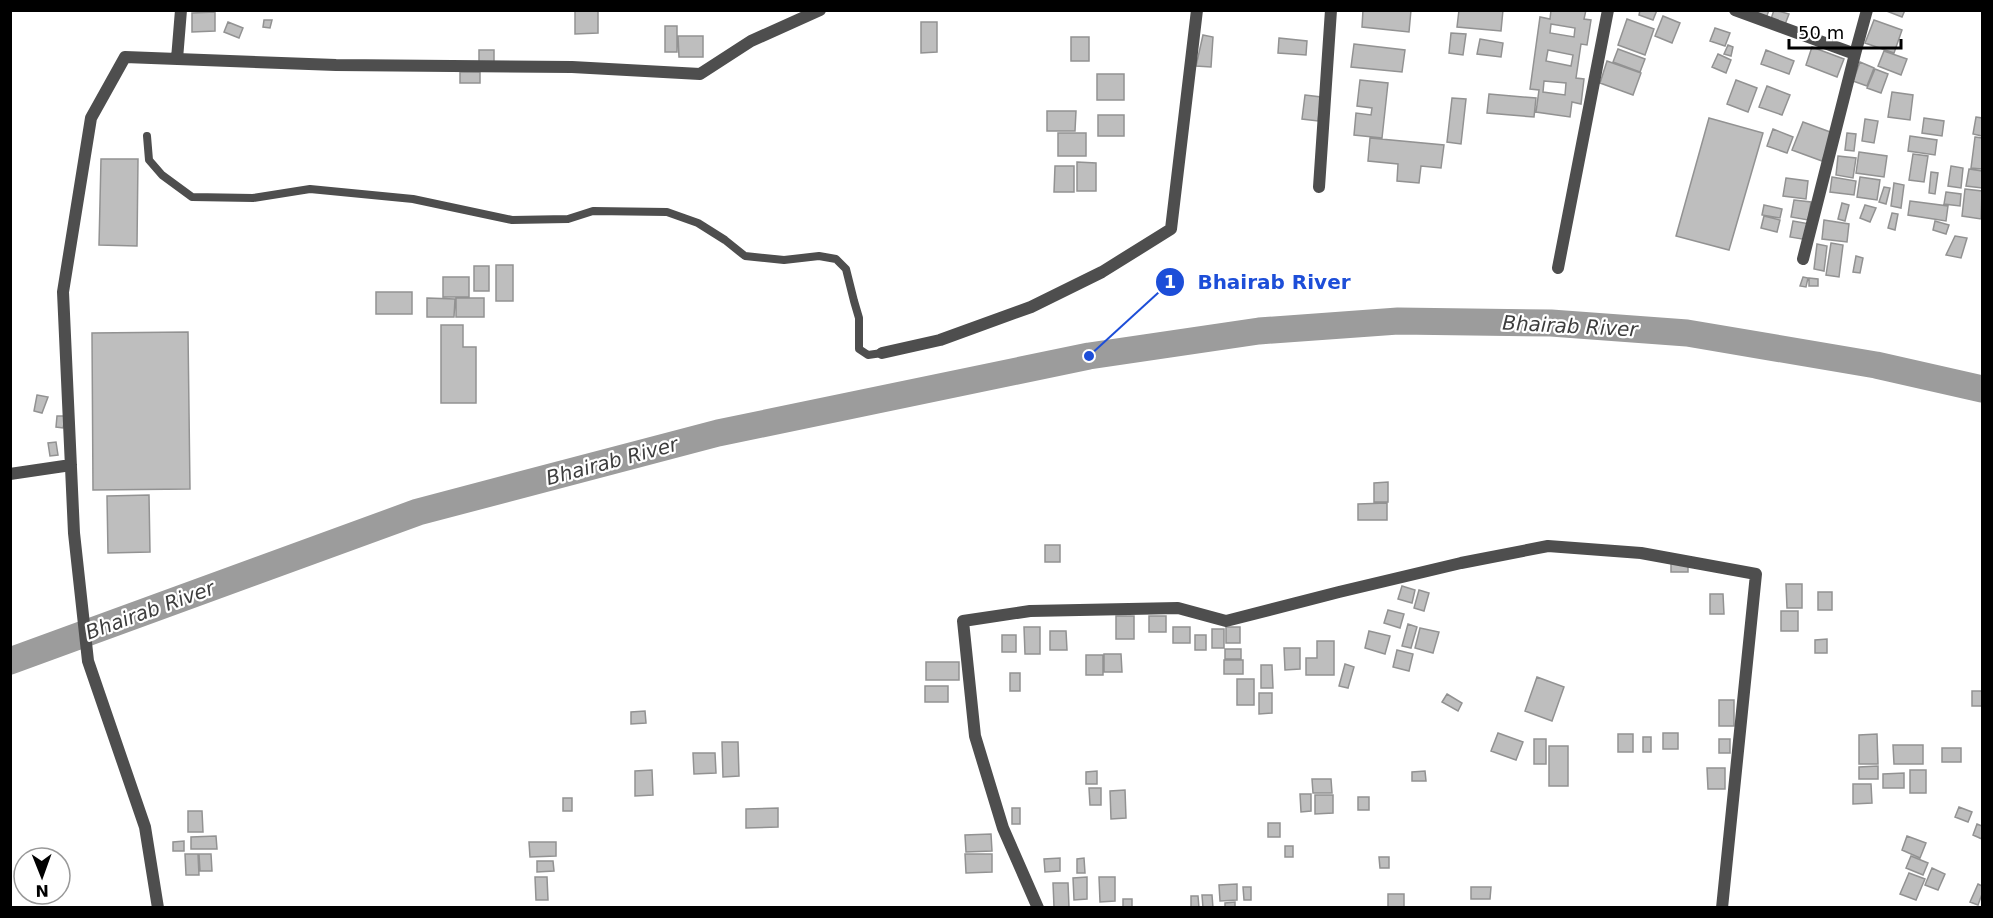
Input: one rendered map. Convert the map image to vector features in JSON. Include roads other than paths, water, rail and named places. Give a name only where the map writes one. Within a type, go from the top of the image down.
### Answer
[{"type":"street","points":[[177,58],[181,10]]},
{"type":"street","points":[[158,908],[145,827],[88,661],[74,532],[63,292],[91,118],[125,57],[336,65],[572,67],[700,75],[751,41],[820,10]]},
{"type":"street","points":[[882,352],[940,340],[1031,307],[1102,272],[1171,229],[1197,10]]},
{"type":"street","points":[[1319,188],[1331,10]]},
{"type":"street","points":[[1558,268],[1608,10]]},
{"type":"street","points":[[1735,10],[1855,54]]},
{"type":"street","points":[[1803,259],[1867,10]]},
{"type":"street","points":[[10,474],[71,465]]},
{"type":"street","points":[[1038,908],[1003,828],[975,736],[963,621],[1030,611],[1179,608],[1226,621],[1350,589],[1548,546],[1641,553],[1756,574],[1722,908]]},
{"type":"lane","points":[[147,136],[149,160],[162,175],[192,197],[252,198],[310,189],[413,199],[512,220],[568,219],[593,211],[667,212],[698,223],[745,256],[784,260],[819,256],[836,259],[846,269],[859,318],[859,349],[868,354],[882,352]]},
{"type":"waterway","name":"Bhairab River","points":[[10,661],[418,512],[718,433],[1089,356],[1259,331],[1398,321],[1551,323],[1687,333],[1876,365],[1982,389]]},
{"type":"place","name":"Bhairab River","points":[[1089,356]]}]
